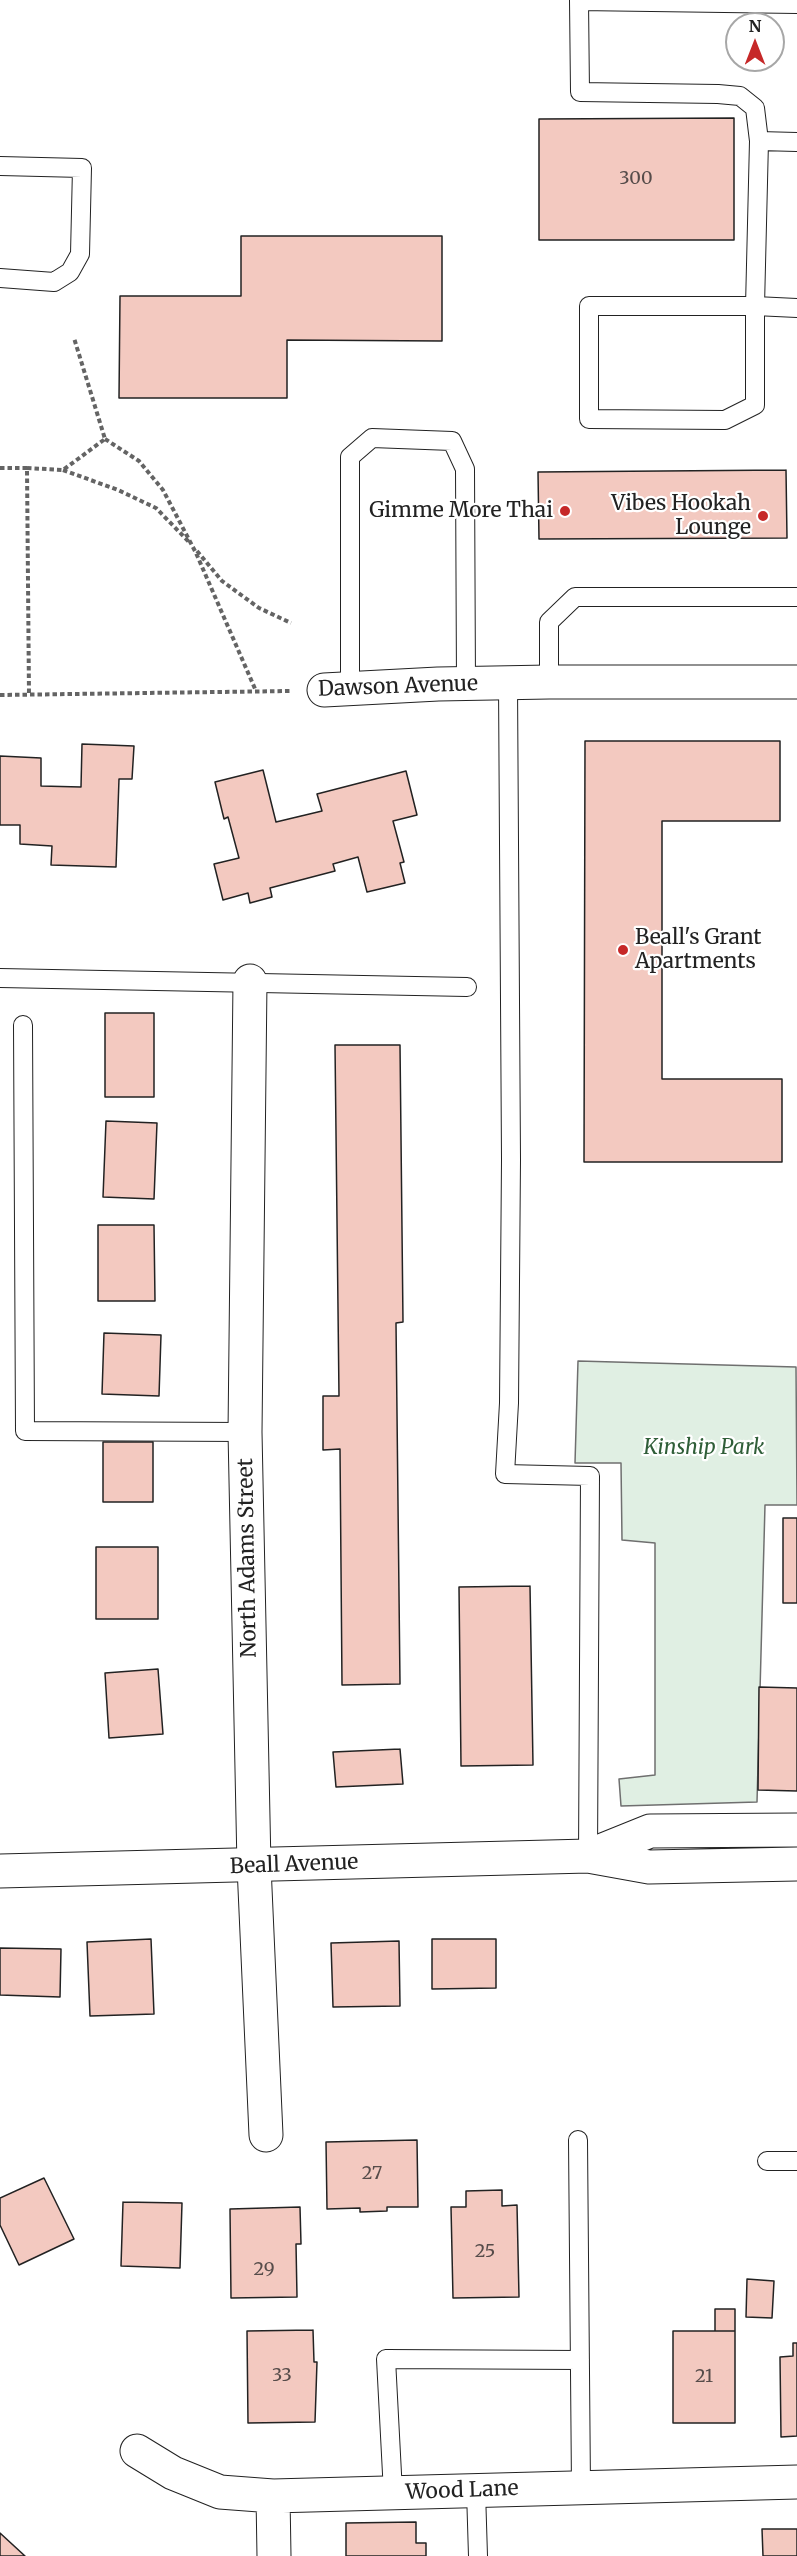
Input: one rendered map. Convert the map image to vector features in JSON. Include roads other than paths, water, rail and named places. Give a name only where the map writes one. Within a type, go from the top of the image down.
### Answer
[{"type":"street","name":"Dawson Avenue","points":[[337,689],[549,682],[797,682]]},
{"type":"street","name":"North Adams Street","points":[[250,981],[245,1432],[254,1866],[266,2135]]},
{"type":"street","name":"Beall Avenue","points":[[588,1856],[650,1831],[797,1830]]},
{"type":"street","name":"Beall Avenue","points":[[0,1871],[588,1856],[649,1867],[797,1864]]},
{"type":"street","name":"Wood Lane","points":[[137,2451],[173,2473],[220,2492],[273,2496],[797,2482]]},
{"type":"street","points":[[273,2496],[274,2556]]},
{"type":"lane","points":[[797,4],[579,1],[580,92],[740,96],[755,108],[759,141],[755,306],[755,405],[725,420],[590,419],[590,306],[755,306],[797,308]]},
{"type":"lane","points":[[759,141],[797,142]]},
{"type":"lane","points":[[0,166],[82,168],[80,254],[70,272],[54,282],[0,278]]},
{"type":"lane","points":[[337,689],[350,457],[372,438],[452,441],[465,469],[466,684]]},
{"type":"lane","points":[[549,682],[549,622],[575,597],[797,597]]},
{"type":"lane","points":[[508,684],[511,1160],[509,1403],[505,1474],[590,1476],[588,1856]]},
{"type":"lane","points":[[0,978],[250,981],[467,987]]},
{"type":"lane","points":[[23,1025],[25,1431],[245,1432]]},
{"type":"lane","points":[[578,2140],[581,2488]]},
{"type":"lane","points":[[767,2161],[797,2161]]},
{"type":"lane","points":[[393,2493],[386,2359],[580,2360]]},
{"type":"lane","points":[[476,2491],[478,2556]]},
{"type":"place","name":"Gimme More Thai","points":[[565,511]]},
{"type":"place","name":"Vibes Hookah Lounge","points":[[763,516]]},
{"type":"place","name":"Beall's Grant Apartments","points":[[623,950]]},
{"type":"park label","name":"Kinship Park","points":[[704,1448]]}]
